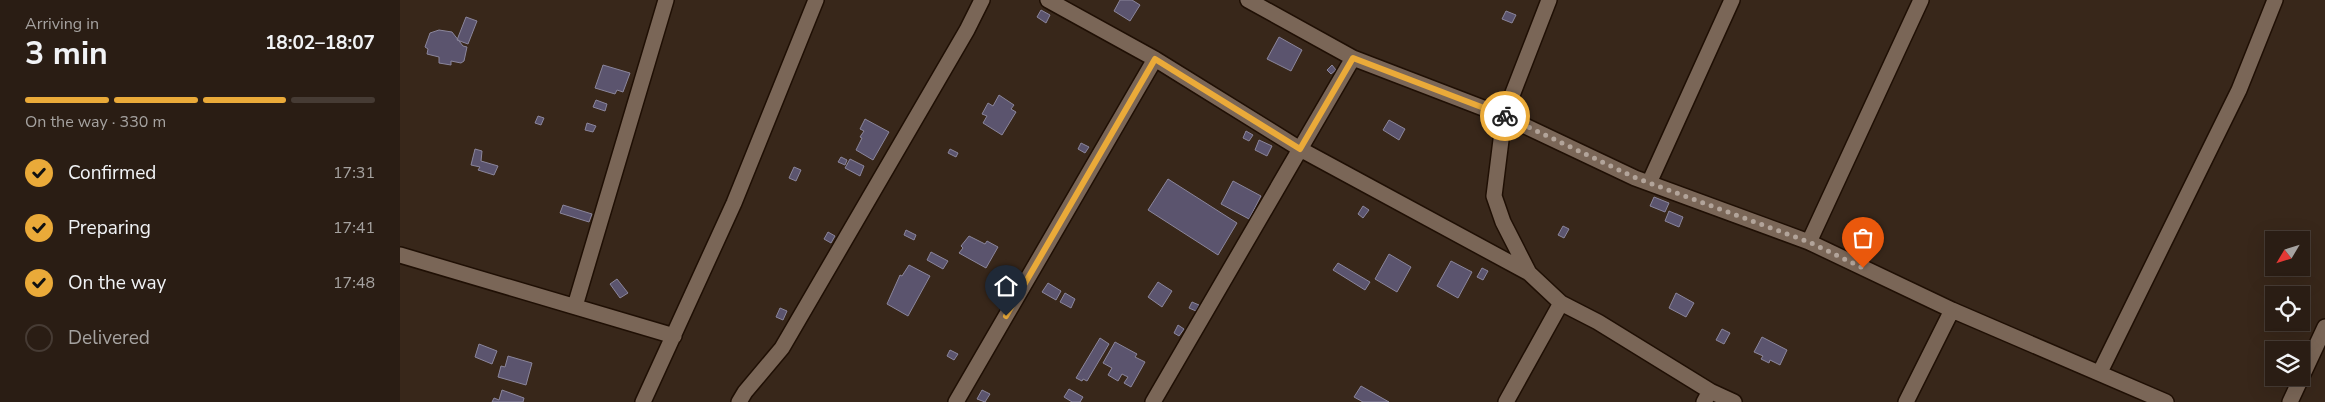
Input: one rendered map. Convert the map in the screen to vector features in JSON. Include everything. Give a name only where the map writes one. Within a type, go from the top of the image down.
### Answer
[{"type":"street","points":[[575,306],[666,0]]},
{"type":"street","points":[[643,402],[734,203],[816,0]]},
{"type":"street","points":[[739,402],[745,392],[782,348],[967,30],[982,0]]},
{"type":"street","points":[[1048,0],[1155,59],[1300,149],[1529,273],[1561,303],[1598,322],[1707,397],[1734,402]]},
{"type":"street","points":[[1248,0],[1353,58],[1504,116],[1649,183],[1809,242],[1952,310],[2166,402]]},
{"type":"street","points":[[1529,273],[1503,222],[1494,196],[1504,116],[1549,0]]},
{"type":"street","points":[[1649,183],[1732,0]]},
{"type":"street","points":[[1809,242],[1921,0]]},
{"type":"street","points":[[2100,372],[2239,90],[2275,0]]},
{"type":"street","points":[[1154,402],[1353,58]]},
{"type":"street","points":[[956,402],[1155,59]]},
{"type":"street","points":[[400,255],[674,336]]},
{"type":"street","points":[[1506,402],[1561,303]]},
{"type":"street","points":[[1906,402],[1952,310]]},
{"type":"street","points":[[2290,402],[2325,327]]},
{"type":"building","points":[[1120,0],[1132,0],[1140,5],[1130,21],[1114,11]]},
{"type":"building","points":[[1041,10],[1050,15],[1046,23],[1037,17]]},
{"type":"building","points":[[1506,11],[1516,15],[1512,23],[1502,19]]},
{"type":"building","points":[[466,17],[477,21],[468,44],[457,40]]},
{"type":"building","points":[[439,30],[452,32],[463,46],[467,47],[464,61],[461,63],[451,61],[451,65],[439,63],[439,57],[427,54],[428,49],[425,47],[430,33]]},
{"type":"building","points":[[1279,37],[1302,50],[1291,71],[1267,59]]},
{"type":"building","points":[[603,65],[630,73],[623,92],[617,90],[615,94],[595,88]]},
{"type":"building","points":[[1332,65],[1336,70],[1331,74],[1327,70]]},
{"type":"building","points":[[999,95],[1014,105],[1011,109],[1016,112],[1002,135],[983,123],[987,116],[982,114],[988,103],[993,106]]},
{"type":"building","points":[[596,100],[607,104],[605,111],[593,107]]},
{"type":"building","points":[[538,116],[544,118],[541,125],[535,123]]},
{"type":"building","points":[[865,119],[889,132],[873,160],[856,150],[862,138],[860,137],[864,131],[860,129]]},
{"type":"building","points":[[1389,120],[1405,129],[1399,140],[1383,130]]},
{"type":"building","points":[[587,123],[596,126],[593,132],[585,130]]},
{"type":"building","points":[[1246,131],[1253,135],[1249,141],[1243,138]]},
{"type":"building","points":[[1259,140],[1272,146],[1267,156],[1255,150]]},
{"type":"building","points":[[1081,143],[1089,147],[1085,153],[1078,149]]},
{"type":"building","points":[[475,149],[482,151],[481,161],[498,166],[494,175],[478,170],[480,167],[471,165]]},
{"type":"building","points":[[950,149],[958,153],[956,157],[948,153]]},
{"type":"building","points":[[841,157],[847,160],[845,165],[838,162]]},
{"type":"building","points":[[850,159],[864,166],[860,176],[845,168]]},
{"type":"building","points":[[794,167],[801,170],[796,181],[789,178]]},
{"type":"building","points":[[1168,179],[1237,223],[1218,255],[1148,210]]},
{"type":"building","points":[[1233,181],[1261,196],[1249,219],[1221,204]]},
{"type":"building","points":[[1654,197],[1669,203],[1665,212],[1650,206]]},
{"type":"building","points":[[563,205],[592,214],[589,222],[560,213]]},
{"type":"building","points":[[1363,206],[1369,210],[1363,218],[1358,214]]},
{"type":"building","points":[[1669,211],[1683,217],[1679,227],[1665,221]]},
{"type":"building","points":[[1563,226],[1569,229],[1564,238],[1558,235]]},
{"type":"building","points":[[906,230],[916,235],[914,240],[904,235]]},
{"type":"building","points":[[828,232],[835,236],[831,243],[824,239]]},
{"type":"building","points":[[969,236],[985,244],[987,241],[998,247],[986,268],[959,253],[963,248],[961,246]]},
{"type":"building","points":[[931,252],[948,261],[943,269],[927,260]]},
{"type":"building","points":[[1389,254],[1411,267],[1397,292],[1375,279]]},
{"type":"building","points":[[1451,261],[1472,272],[1458,298],[1437,286]]},
{"type":"building","points":[[1338,263],[1370,282],[1365,290],[1333,270]]},
{"type":"building","points":[[909,265],[930,276],[908,316],[887,304],[900,275],[902,276]]},
{"type":"building","points":[[1482,268],[1488,271],[1483,280],[1477,277]]},
{"type":"building","points":[[617,279],[628,293],[620,298],[610,284]]},
{"type":"building","points":[[1158,282],[1172,291],[1162,307],[1148,297]]},
{"type":"building","points":[[1048,283],[1061,291],[1056,300],[1042,292]]},
{"type":"building","points":[[1065,293],[1075,299],[1071,308],[1060,302]]},
{"type":"building","points":[[1676,293],[1694,303],[1686,317],[1669,308]]},
{"type":"building","points":[[1192,302],[1199,305],[1196,311],[1189,308]]},
{"type":"building","points":[[780,308],[787,311],[783,320],[776,317]]},
{"type":"building","points":[[1178,325],[1184,329],[1179,336],[1174,333]]},
{"type":"building","points":[[1722,329],[1730,333],[1724,344],[1716,340]]},
{"type":"building","points":[[1762,337],[1787,350],[1780,365],[1770,360],[1769,363],[1761,359],[1763,356],[1754,352]]},
{"type":"building","points":[[1100,338],[1109,344],[1087,381],[1076,378]]},
{"type":"building","points":[[1115,342],[1137,354],[1135,357],[1145,362],[1131,387],[1124,383],[1128,377],[1122,374],[1118,381],[1108,375],[1112,368],[1103,363]]},
{"type":"building","points":[[479,344],[497,351],[492,364],[475,357]]},
{"type":"building","points":[[950,350],[958,354],[954,360],[947,356]]},
{"type":"building","points":[[508,356],[532,363],[526,385],[498,377],[501,366],[505,367]]},
{"type":"building","points":[[1361,386],[1389,402],[1363,402],[1354,397]]},
{"type":"building","points":[[1069,389],[1083,397],[1080,402],[1072,402],[1064,397]]},
{"type":"building","points":[[502,390],[524,398],[523,402],[492,402],[494,398],[499,400]]},
{"type":"building","points":[[982,390],[990,394],[985,402],[977,399]]},
{"type":"way so far","points":[[1505,116],[1636,178],[1809,242],[1863,268]]},
{"type":"route","points":[[1006,316],[1155,59],[1300,149],[1353,58],[1505,116]]}]
